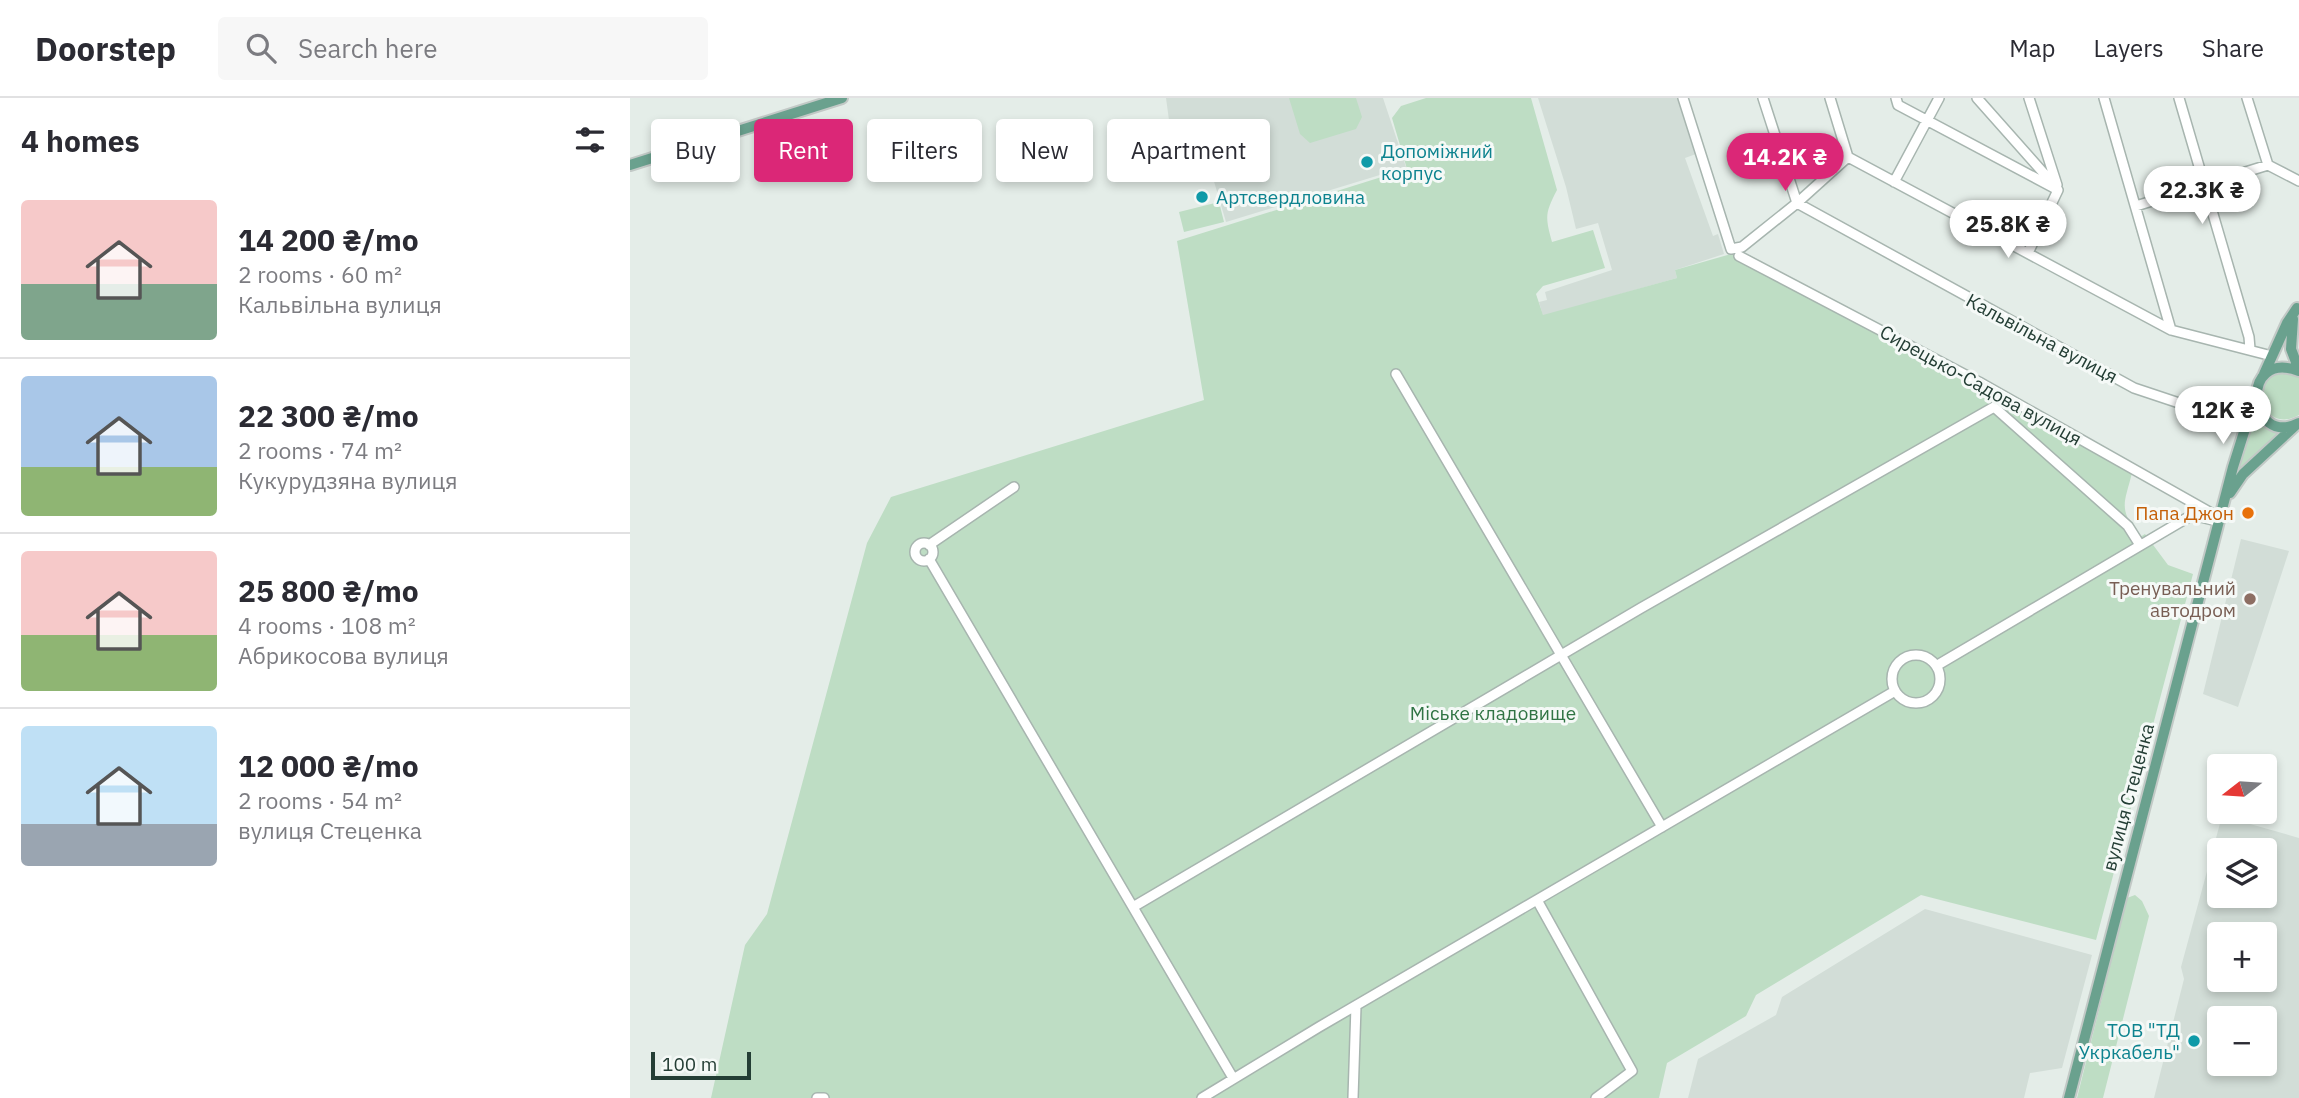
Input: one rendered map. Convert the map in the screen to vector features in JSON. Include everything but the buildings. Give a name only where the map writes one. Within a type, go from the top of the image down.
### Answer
[{"type":"main road","points":[[630,165],[842,98]]},
{"type":"main road","points":[[2263,376],[2298,305]]},
{"type":"main road","points":[[2298,305],[2292,320],[2291,337],[2294,360],[2299,371]]},
{"type":"main road","points":[[2263,376],[2281,368],[2299,371]]},
{"type":"main road","name":"вулиця Стеценка","points":[[2068,1098],[2223,505],[2257,386],[2263,376]]},
{"type":"main road","points":[[2255,397],[2257,407],[2268,421],[2277,425],[2297,424]]},
{"type":"main road","name":"вулиця Стеценка","points":[[2223,505],[2243,474],[2297,424]]},
{"type":"street","points":[[1683,98],[1731,249],[1742,247],[1848,157]]},
{"type":"street","points":[[1763,98],[1797,203]]},
{"type":"street","points":[[1830,98],[1848,157],[2171,330],[2272,356]]},
{"type":"street","points":[[1896,98],[1898,105],[1925,122],[2058,190]]},
{"type":"street","points":[[1894,181],[1939,98]]},
{"type":"street","points":[[1977,98],[2058,190]]},
{"type":"street","points":[[2028,253],[2058,190],[2029,98]]},
{"type":"street","points":[[2104,98],[2171,330]]},
{"type":"street","points":[[2179,98],[2206,184],[2249,337],[2250,349]]},
{"type":"street","points":[[2247,98],[2268,166]]},
{"type":"street","points":[[2136,206],[2268,166],[2299,181]]},
{"type":"street","name":"Кальвільна вулиця","points":[[1797,203],[2134,388],[2245,425]]},
{"type":"street","name":"Сирецько-Садова вулиця","points":[[1739,256],[1979,382],[2220,520]]},
{"type":"street","points":[[1396,373],[1662,827]]},
{"type":"street","points":[[1133,907],[1560,656],[1994,407],[2128,526],[2140,545]]},
{"type":"street","points":[[929,559],[920,560],[916,553],[917,547],[921,544],[929,545],[1014,487]]},
{"type":"street","points":[[1936,666],[2192,515],[2220,520]]},
{"type":"street","points":[[929,545],[933,552],[929,559]]},
{"type":"street","points":[[929,559],[1233,1078]]},
{"type":"street","points":[[1918,655],[1936,666],[1940,679],[1930,698],[1915,703],[1895,691],[1892,676],[1895,668],[1905,658],[1918,655]]},
{"type":"street","points":[[1202,1098],[1895,691]]},
{"type":"street","points":[[1537,900],[1632,1071],[1596,1098]]},
{"type":"street","points":[[1353,1098],[1356,1006]]},
{"type":"street","points":[[817,1098],[824,1098]]},
{"type":"shaded area","points":[[1166,98],[1383,98],[1406,167],[1226,222],[1214,182],[1270,182],[1270,119],[1169,119]]},
{"type":"shaded area","points":[[1538,98],[1679,98],[1696,154],[1685,158],[1713,236],[1718,234],[1724,254],[1675,270],[1677,278],[1543,316],[1539,302],[1547,300],[1545,292],[1612,270],[1598,223],[1576,229]]},
{"type":"shaded area","name":"Тренувальний автодром","points":[[2241,539],[2289,551],[2238,707],[2203,694]]},
{"type":"shaded area","points":[[2220,824],[2250,824],[2299,838],[2299,1098],[2154,1098],[2184,979],[2181,967],[2207,871],[2207,908],[2277,908],[2277,838],[2216,838]]},
{"type":"shaded area","points":[[1925,909],[2092,955],[2062,1068],[2030,1073],[2024,1098],[1688,1098],[1698,1059],[1776,1015],[1782,997]]},
{"type":"green space","points":[[1289,98],[1356,98],[1362,117],[1356,129],[1310,143],[1300,134]]},
{"type":"green space","name":"Міське кладовище","points":[[1426,98],[1531,98],[1557,190],[1547,215],[1552,242],[1593,230],[1605,268],[1543,286],[1536,294],[1543,315],[1677,278],[1675,270],[1731,254],[2132,473],[2125,506],[2128,519],[2140,537],[2145,534],[2168,565],[2193,574],[2096,940],[1921,895],[1756,995],[1746,1016],[1667,1063],[1659,1098],[711,1098],[745,945],[767,914],[867,543],[891,497],[1204,400],[1177,241],[1407,169],[1392,118],[1401,106]]},
{"type":"green space","points":[[1219,202],[1224,222],[1184,232],[1179,212]]},
{"type":"green space","points":[[2283,372],[2299,377],[2299,415],[2287,419],[2276,418],[2268,413],[2262,395],[2264,385],[2271,377]]},
{"type":"green space","points":[[2253,411],[2264,423],[2282,431],[2238,470],[2236,469]]},
{"type":"green space","points":[[2135,895],[2142,901],[2149,916],[2103,1098],[2077,1098],[2127,898]]},
{"type":"place","name":"Допоміжний корпус","points":[[1367,162]]},
{"type":"place","name":"Артсвердловина","points":[[1202,197]]},
{"type":"place","name":"Папа Джон","points":[[2248,513]]},
{"type":"place","name":"Тренувальний автодром","points":[[2250,599]]},
{"type":"place","name":"ТОВ \"ТД Укркабель\"","points":[[2194,1041]]}]
